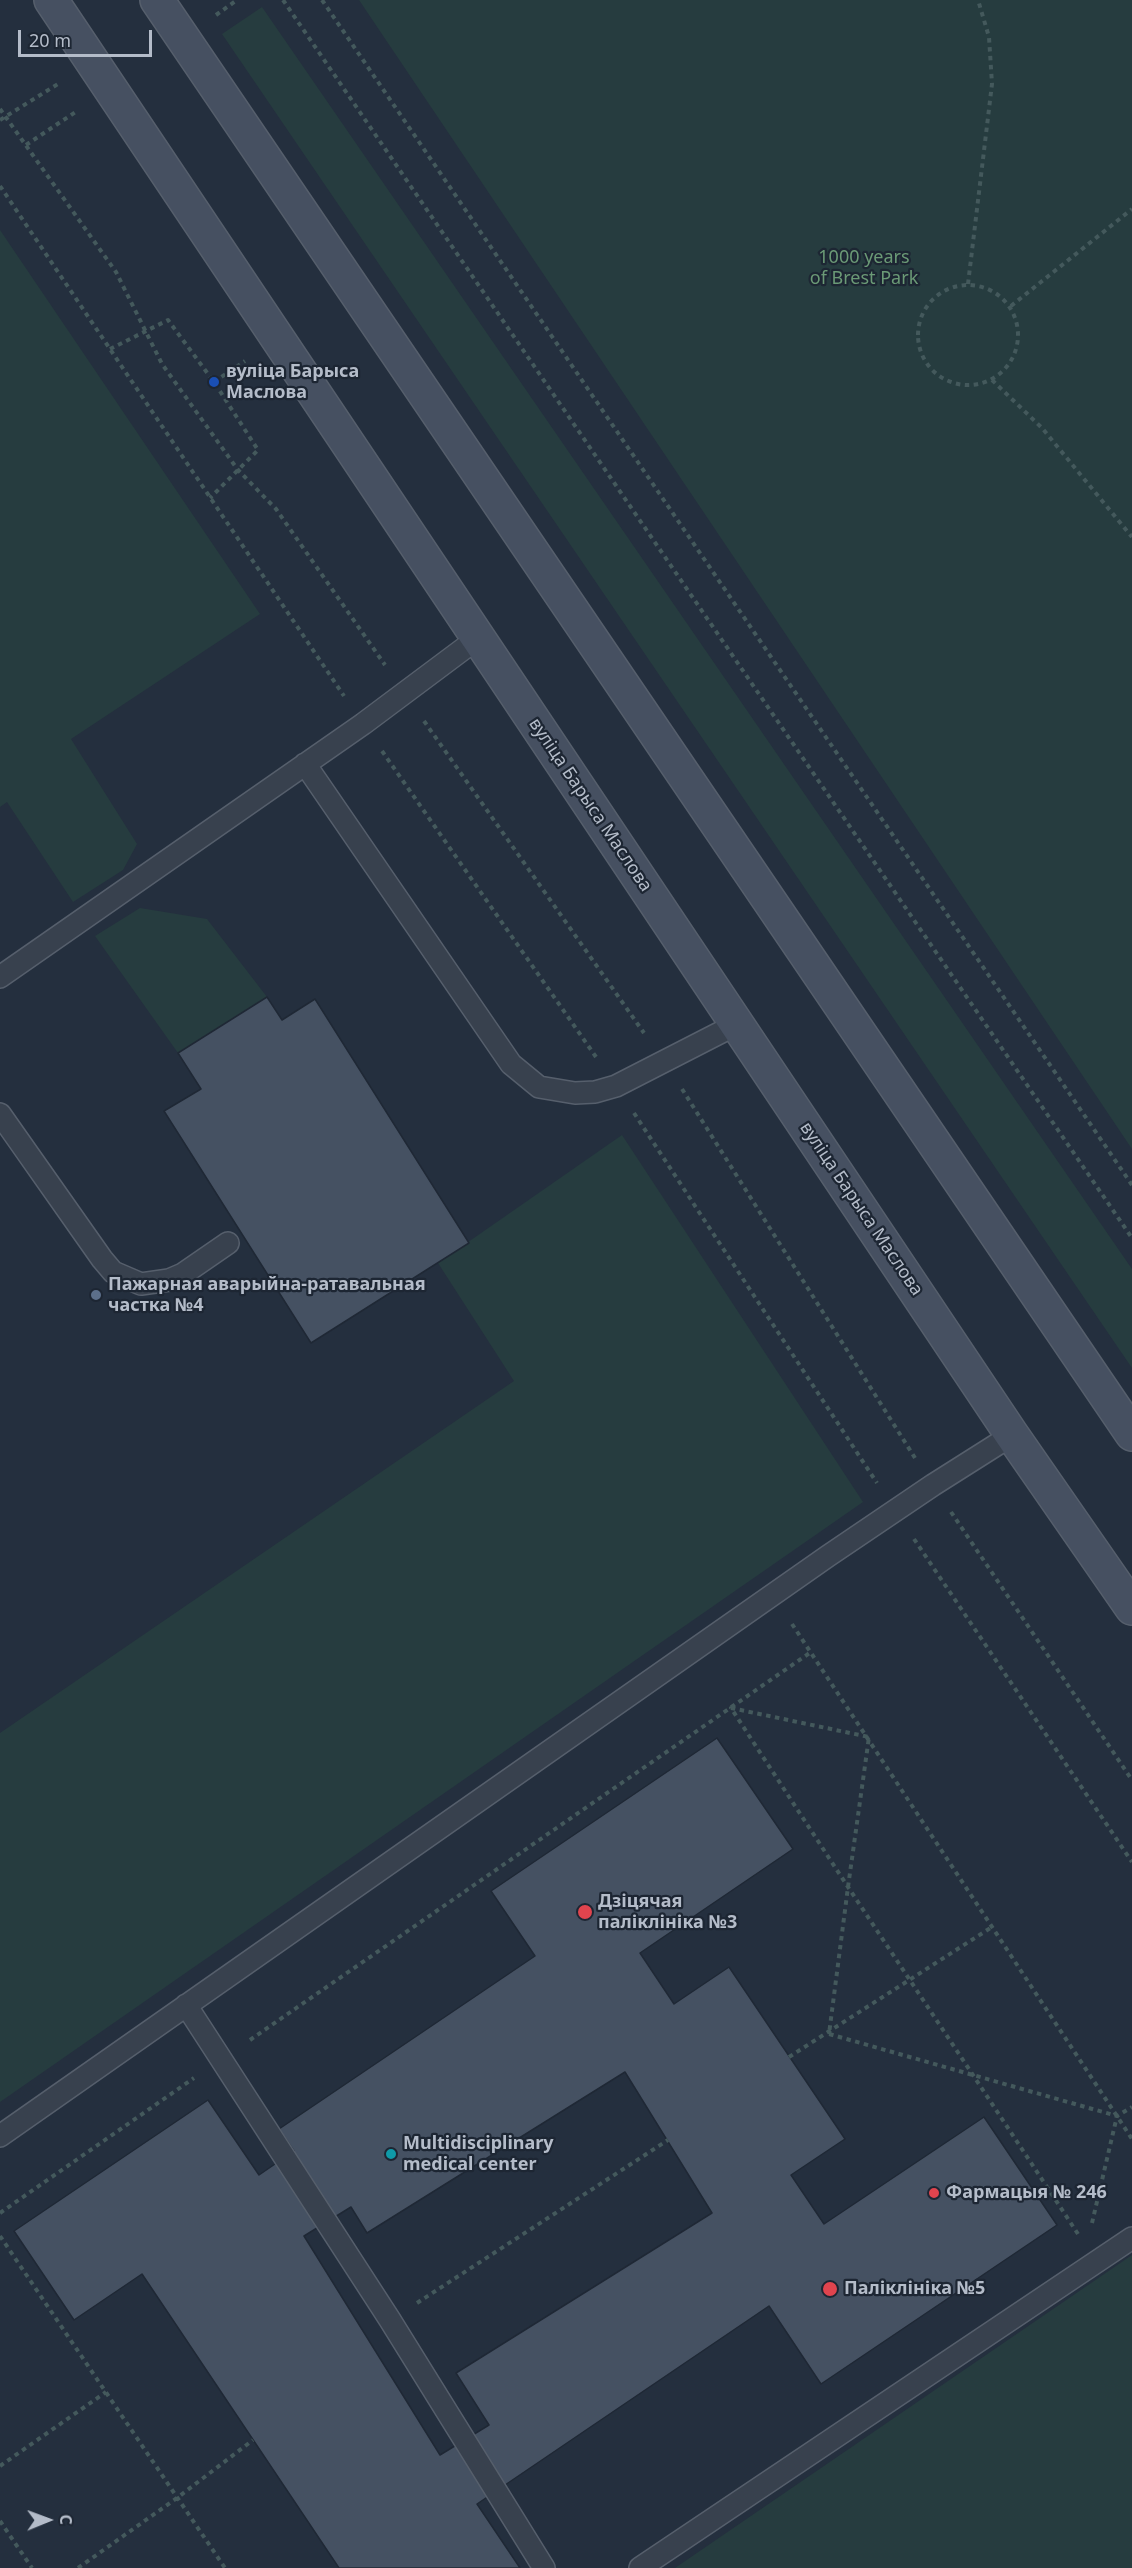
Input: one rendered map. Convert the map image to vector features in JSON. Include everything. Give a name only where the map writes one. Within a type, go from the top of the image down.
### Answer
[{"type":"main road","name":"вуліца Барыса Маслова","points":[[51,0],[1012,1436],[1132,1608]]},
{"type":"main road","points":[[157,0],[1132,1434]]},
{"type":"lane","points":[[0,977],[363,724],[478,638]]},
{"type":"lane","points":[[305,764],[512,1064],[540,1086],[556,1091],[585,1092],[616,1086],[737,1024]]},
{"type":"lane","points":[[0,1114],[102,1259],[120,1275],[141,1284],[170,1280],[183,1274],[228,1243]]},
{"type":"lane","points":[[0,2136],[895,1511],[1012,1436]]},
{"type":"lane","points":[[186,2005],[390,2320],[544,2568]]},
{"type":"lane","points":[[639,2568],[1092,2255],[1132,2238]]},
{"type":"path","points":[[283,0],[1132,1238]]},
{"type":"path","points":[[322,0],[1132,1185]]},
{"type":"path","points":[[968,284],[992,84],[989,37],[978,0]]},
{"type":"path","points":[[0,109],[116,272],[162,364],[238,470],[276,509],[664,1061],[933,1485],[1132,1780]]},
{"type":"path","points":[[0,186],[363,724],[616,1086],[895,1511],[1132,1862]]},
{"type":"path","points":[[1011,306],[1132,209]]},
{"type":"path","points":[[968,284],[988,288],[1011,306],[1017,322],[1018,339],[1014,355],[1006,370],[992,380],[976,385],[959,385],[942,379],[929,368],[921,353],[917,337],[920,320],[928,304],[940,292],[956,285],[968,284]]},
{"type":"path","points":[[110,349],[168,320],[226,402],[258,450],[210,498]]},
{"type":"path","points":[[992,380],[1042,428],[1132,537]]},
{"type":"path","points":[[773,1596],[869,1737],[1132,2139]]},
{"type":"path","points":[[0,2213],[812,1653]]},
{"type":"path","points":[[731,1708],[869,1737]]},
{"type":"path","points":[[731,1708],[1092,2255]]},
{"type":"path","points":[[829,2034],[869,1737]]},
{"type":"path","points":[[789,2057],[829,2034],[993,1927]]},
{"type":"path","points":[[829,2034],[1117,2116],[1132,2107]]},
{"type":"path","points":[[1092,2255],[1117,2116]]},
{"type":"path","points":[[390,2320],[668,2140]]},
{"type":"path","points":[[0,2236],[225,2568]]},
{"type":"path","points":[[0,2466],[106,2392]]},
{"type":"path","points":[[78,2568],[177,2498],[253,2440]]},
{"type":"path","points":[[0,2521],[32,2568]]},
{"type":"green space","name":"1000 years of Brest Park","points":[[359,0],[1132,0],[1132,1149]]},
{"type":"green space","points":[[262,7],[1132,1269],[1132,1368],[222,34]]},
{"type":"green space","points":[[0,230],[260,614],[71,739],[137,844],[123,870],[73,902],[7,802],[0,807]]},
{"type":"green space","points":[[140,908],[207,919],[267,997],[178,1053],[95,936]]},
{"type":"green space","points":[[622,1135],[863,1502],[0,2102],[0,1733],[514,1381],[438,1263]]},
{"type":"green space","points":[[1132,2255],[1132,2568],[675,2568]]},
{"type":"building","points":[[267,997],[282,1020],[315,999],[469,1243],[311,1343],[164,1111],[201,1089],[178,1053]]},
{"type":"building","name":"Multidisciplinary medical center","points":[[717,1738],[793,1849],[640,1953],[674,2004],[729,1967],[845,2139],[791,2175],[824,2224],[984,2117],[1057,2225],[821,2384],[769,2306],[477,2504],[520,2568],[339,2568],[142,2274],[74,2320],[14,2231],[208,2100],[259,2175],[294,2151],[279,2129],[535,1956],[491,1891]],"holes":[[[625,2072],[712,2213],[456,2373],[489,2425],[440,2455],[304,2236],[351,2207],[367,2233]]]},
{"type":"place","name":"вуліца Барыса Маслова","points":[[214,382]]},
{"type":"place","name":"Пажарная аварыйна-ратавальная частка №4","points":[[96,1295]]},
{"type":"place","name":"Дзіцячая паліклініка №3","points":[[585,1912]]},
{"type":"place","name":"Multidisciplinary medical center","points":[[391,2154]]},
{"type":"place","name":"Фармацыя № 246","points":[[934,2193]]},
{"type":"place","name":"Паліклініка №5","points":[[830,2289]]}]
